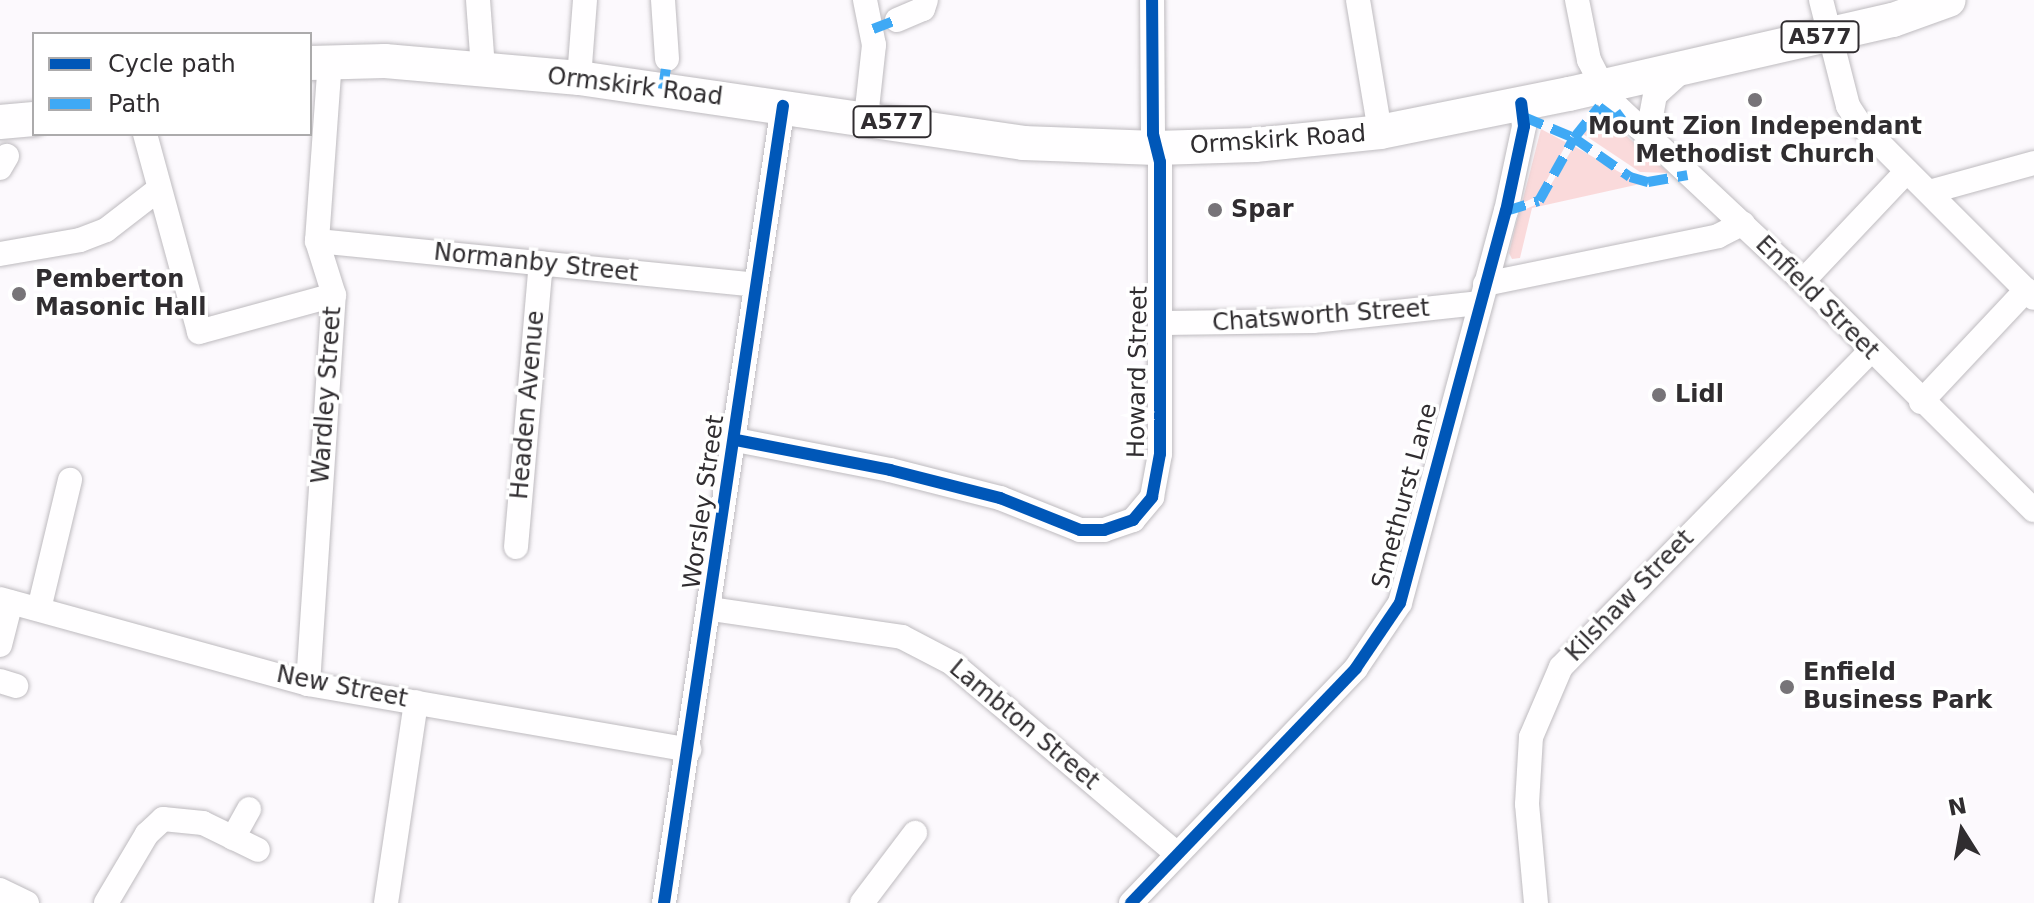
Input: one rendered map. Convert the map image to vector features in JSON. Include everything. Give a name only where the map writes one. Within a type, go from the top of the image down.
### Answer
[{"type":"highway","name":"Ormskirk Road","points":[[320,62],[483,68],[783,106],[1023,143],[1156,148],[1299,142],[1380,132],[1828,36],[1949,0]]},
{"type":"highway","points":[[0,122],[32,119]]},
{"type":"street","points":[[478,0],[483,68]]},
{"type":"street","points":[[579,78],[585,0]]},
{"type":"street","points":[[663,0],[667,59]]},
{"type":"street","points":[[865,0],[874,45],[866,118]]},
{"type":"street","points":[[897,20],[923,9],[926,0]]},
{"type":"street","name":"Howard Street","points":[[736,440],[890,470],[1000,498],[1080,530],[1104,530],[1133,520],[1152,497],[1160,454],[1163,323],[1152,0]]},
{"type":"street","points":[[1358,0],[1380,132]]},
{"type":"street","points":[[1577,0],[1589,60],[1601,86]]},
{"type":"street","points":[[1821,0],[1848,106],[1907,171],[2030,294],[1921,402]]},
{"type":"street","name":"Wardley Street","points":[[308,684],[334,295],[317,241],[320,62]]},
{"type":"street","points":[[1647,138],[1655,95],[1689,67]]},
{"type":"street","name":"Enfield Street","points":[[1601,86],[1647,138],[1743,223],[1870,352],[2034,510]]},
{"type":"street","name":"Smethurst Lane","points":[[1131,903],[1356,668],[1400,603],[1524,126],[1521,103]]},
{"type":"street","name":"Worsley Street","points":[[664,903],[711,609],[783,106]]},
{"type":"street","points":[[146,136],[199,332],[334,295]]},
{"type":"street","points":[[1929,192],[2034,163]]},
{"type":"street","points":[[1803,281],[1907,171]]},
{"type":"street","points":[[0,254],[80,240],[106,230],[159,189]]},
{"type":"street","name":"Chatsworth Street","points":[[1163,323],[1313,321],[1482,294],[1718,236],[1743,223]]},
{"type":"street","name":"Normanby Street","points":[[317,241],[756,285]]},
{"type":"street","name":"Headen Avenue","points":[[516,547],[541,263]]},
{"type":"street","name":"Kilshaw Street","points":[[1536,903],[1527,804],[1531,737],[1561,667],[1870,352]]},
{"type":"street","points":[[39,609],[70,480]]},
{"type":"street","points":[[0,645],[6,600]]},
{"type":"street","name":"New Street","points":[[6,600],[308,684],[689,750]]},
{"type":"street","name":"Lambton Street","points":[[711,609],[902,637],[952,663],[1177,854]]},
{"type":"street","points":[[386,903],[416,702]]},
{"type":"street","points":[[233,838],[249,809]]},
{"type":"street","points":[[106,903],[147,834],[163,819],[203,823],[258,850]]},
{"type":"street","points":[[862,903],[915,833]]},
{"type":"street","points":[[0,890],[27,903]]},
{"type":"shaded area","points":[[1600,113],[1669,173],[1640,172],[1583,134]]},
{"type":"shaded area","points":[[1541,129],[1567,143],[1538,196],[1522,203]]},
{"type":"shaded area","points":[[1574,146],[1640,184],[1532,208],[1520,258],[1512,259],[1509,253],[1519,212],[1540,203]]},
{"type":"marked path","points":[[873,29],[897,20]]},
{"type":"marked path","points":[[663,89],[667,59]]},
{"type":"marked path","points":[[1506,211],[1539,201],[1574,138],[1599,107],[1615,119],[1623,113]]},
{"type":"marked path","points":[[1524,117],[1574,138],[1630,177],[1648,182],[1687,175]]},
{"type":"cycle path","points":[[736,440],[890,470],[1000,498],[1080,530],[1104,530],[1133,520],[1152,497],[1160,454],[1160,162],[1153,134],[1152,0]]},
{"type":"cycle path","points":[[1131,903],[1356,668],[1400,603],[1506,211],[1524,126],[1521,103]]},
{"type":"cycle path","points":[[664,903],[783,106]]},
{"type":"place","name":"Mount Zion Independant Methodist Church","points":[[1755,100]]},
{"type":"place","name":"Spar","points":[[1215,210]]},
{"type":"place","name":"Pemberton Masonic Hall","points":[[19,294]]},
{"type":"place","name":"Lidl","points":[[1659,395]]},
{"type":"place","name":"Enfield Business Park","points":[[1787,687]]}]
